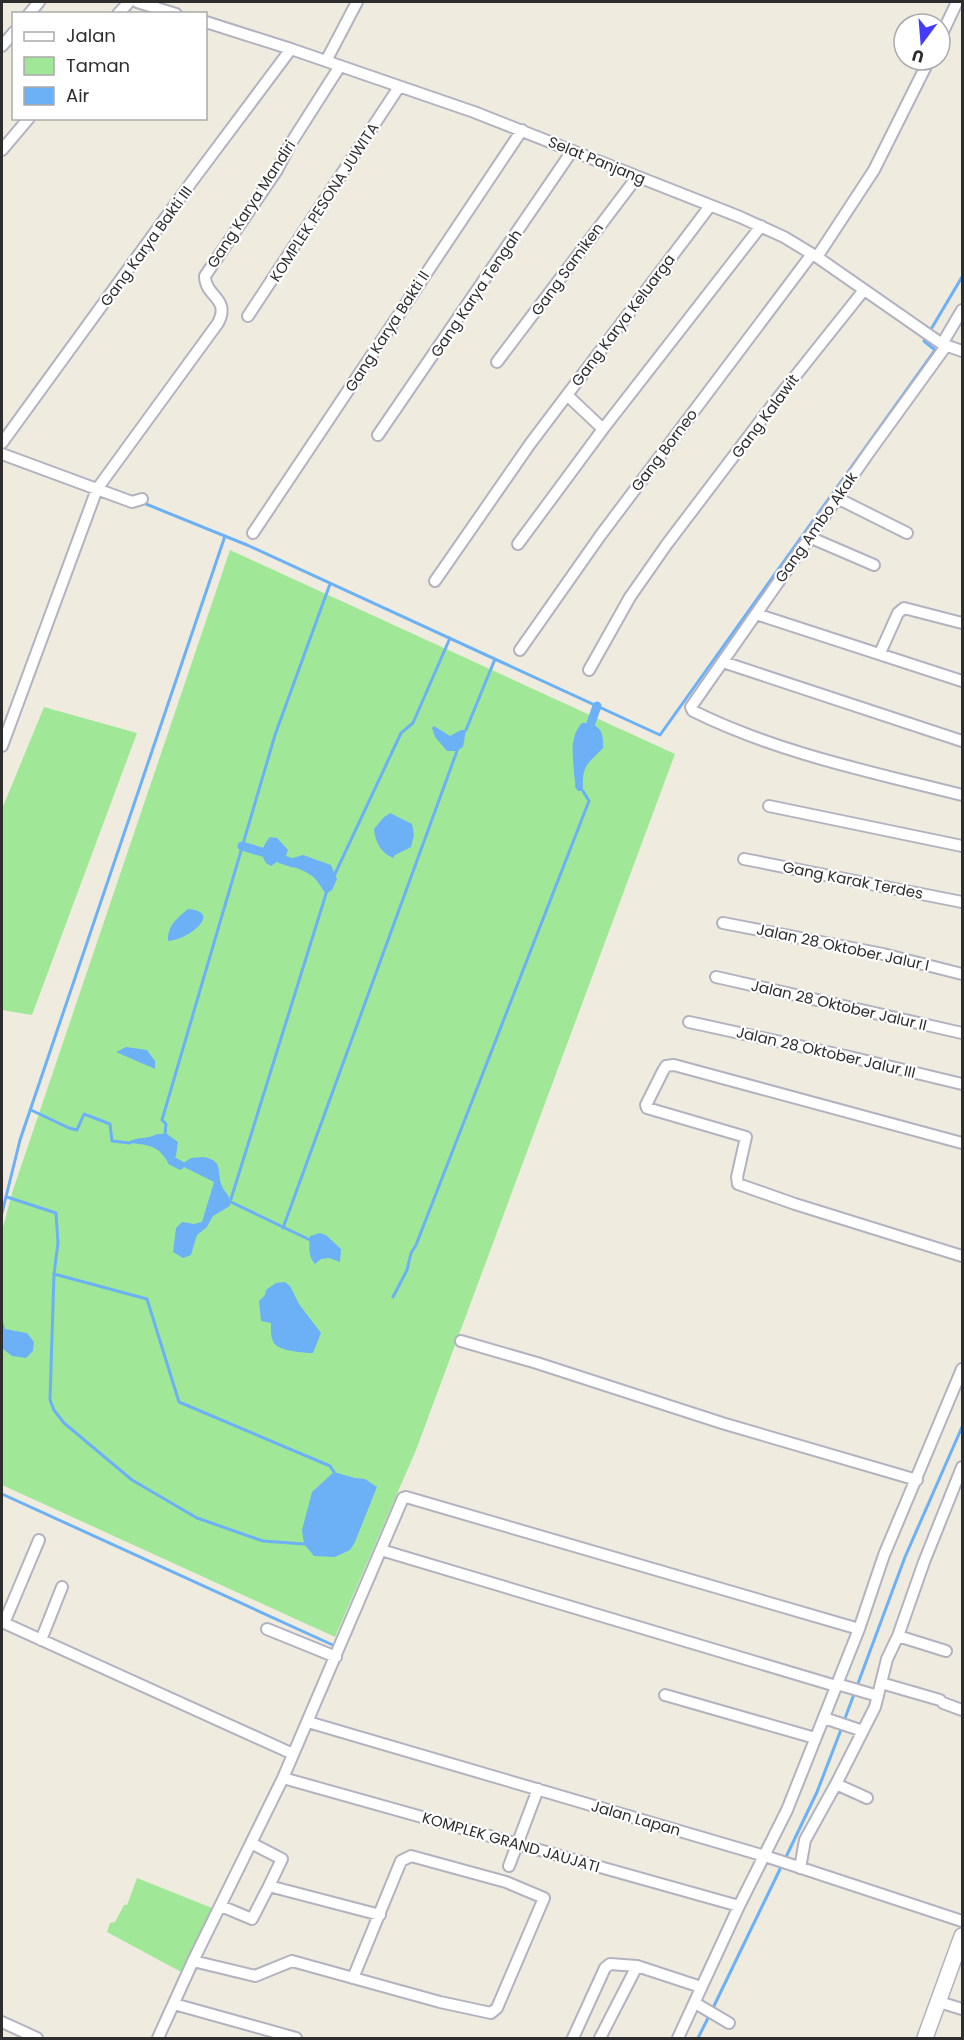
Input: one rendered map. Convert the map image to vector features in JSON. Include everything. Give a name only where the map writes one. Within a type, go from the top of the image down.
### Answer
[{"type":"street","points":[[143,2],[170,12]]},
{"type":"street","points":[[326,61],[357,2]]},
{"type":"street","name":"Selat Panjang","points":[[207,22],[291,48],[522,130],[761,226],[815,255],[944,345],[963,351]]},
{"type":"street","points":[[2,46],[12,34]]},
{"type":"street","name":"Gang Karya Bakti III","points":[[2,443],[291,48]]},
{"type":"street","name":"Gang Karya Mandiri","points":[[97,489],[221,318],[220,301],[207,287],[204,276],[277,170],[291,143],[340,66]]},
{"type":"street","name":"Gang Borneo","points":[[520,650],[600,536],[815,255],[874,170],[923,72]]},
{"type":"street","name":"KOMPLEK PESONA JUWITA","points":[[248,316],[399,87]]},
{"type":"street","points":[[2,150],[27,120]]},
{"type":"street","name":"Gang Karya Bakti II","points":[[253,533],[522,130]]},
{"type":"street","name":"Gang Karya Tengah","points":[[378,435],[572,151]]},
{"type":"street","name":"Gang Samiken","points":[[497,362],[560,282],[637,177]]},
{"type":"street","name":"Gang Karya Keluarga","points":[[603,429],[567,395],[710,206]]},
{"type":"street","points":[[518,544],[603,429],[761,226]]},
{"type":"street","name":"Gang Kalawit","points":[[589,670],[630,597],[667,544],[784,390],[864,290]]},
{"type":"street","name":"Gang Ambo Akak","points":[[963,310],[944,345],[693,703],[693,711],[745,734],[795,752],[963,795]]},
{"type":"street","points":[[435,581],[536,435],[567,395]]},
{"type":"street","points":[[3,458],[132,502],[142,499]]},
{"type":"street","points":[[2,746],[97,489]]},
{"type":"street","points":[[837,498],[907,533]]},
{"type":"street","points":[[809,537],[874,565]]},
{"type":"street","points":[[880,653],[898,613],[904,608],[963,623]]},
{"type":"street","points":[[756,614],[963,681]]},
{"type":"street","points":[[723,662],[963,741]]},
{"type":"street","points":[[769,806],[963,846]]},
{"type":"street","name":"Gang Karak Terdes","points":[[744,859],[963,902]]},
{"type":"street","name":"Jalan 28 Oktober Jalur I","points":[[723,923],[867,950],[963,974]]},
{"type":"street","name":"Jalan 28 Oktober Jalur II","points":[[716,977],[963,1033]]},
{"type":"street","name":"Jalan 28 Oktober Jalur III","points":[[689,1022],[963,1084]]},
{"type":"street","points":[[963,1143],[674,1065],[666,1066],[646,1106],[746,1137],[737,1177],[738,1184],[963,1256]]},
{"type":"street","points":[[460,1341],[537,1363],[722,1423],[917,1480]]},
{"type":"street","points":[[678,2038],[699,2005],[701,1987],[787,1810],[859,1629],[884,1555],[963,1369]]},
{"type":"street","points":[[796,1867],[805,1840],[836,1784],[881,1683],[887,1659],[963,1467]]},
{"type":"street","points":[[158,2038],[193,1961],[283,1778],[400,1503],[406,1497],[859,1629]]},
{"type":"street","points":[[39,1540],[3,1623],[293,1754]]},
{"type":"street","points":[[381,1550],[875,1695]]},
{"type":"street","points":[[41,1640],[62,1587]]},
{"type":"street","points":[[267,1629],[336,1657]]},
{"type":"street","points":[[898,1636],[946,1651]]},
{"type":"street","points":[[881,1683],[963,1710]]},
{"type":"street","points":[[665,1695],[815,1738]]},
{"type":"street","points":[[824,1718],[861,1730]]},
{"type":"street","name":"Jalan Lapan","points":[[308,1722],[766,1856],[963,1921]]},
{"type":"street","name":"KOMPLEK GRAND JAUJATI","points":[[283,1778],[739,1906]]},
{"type":"street","points":[[836,1784],[867,1798]]},
{"type":"street","points":[[509,1866],[538,1789]]},
{"type":"street","points":[[221,1905],[252,1919],[269,1886],[282,1859],[251,1843]]},
{"type":"street","points":[[193,1961],[255,1976],[292,1961],[440,2002],[491,2013],[498,2008],[545,1900],[542,1896],[506,1882],[411,1856],[401,1861],[353,1977]]},
{"type":"street","points":[[269,1886],[380,1915]]},
{"type":"street","points":[[925,2038],[963,1936]]},
{"type":"street","points":[[573,2038],[605,1968],[610,1964],[637,1966],[701,1987]]},
{"type":"street","points":[[600,2038],[637,1966]]},
{"type":"street","points":[[939,2002],[963,2009]]},
{"type":"street","points":[[174,2004],[296,2038]]},
{"type":"street","points":[[699,2005],[724,2020]]},
{"type":"street","points":[[2,2022],[37,2038]]},
{"type":"green space","points":[[230,550],[675,754],[416,1450],[335,1637],[2,1485],[2,1231],[12,1193]]},
{"type":"green space","points":[[44,707],[137,733],[32,1015],[2,1010],[2,809]]},
{"type":"green space","points":[[137,1878],[212,1908],[181,1972],[107,1932],[110,1923],[115,1922],[124,1905],[127,1905]]},
{"type":"water","points":[[582,723],[588,723],[600,730],[603,737],[603,748],[586,767],[583,776],[583,791],[578,791],[575,787],[573,740]]},
{"type":"water","points":[[434,726],[450,736],[466,730],[463,747],[457,751],[447,751],[435,737],[432,728]]},
{"type":"water","points":[[390,813],[412,824],[414,835],[411,847],[393,858],[379,846],[374,829]]},
{"type":"water","points":[[270,837],[277,838],[288,850],[286,856],[271,866],[266,863],[262,852]]},
{"type":"water","points":[[303,855],[331,865],[337,879],[332,890],[326,894],[312,876],[294,867],[293,858]]},
{"type":"water","points":[[188,909],[199,911],[203,915],[203,920],[192,932],[176,940],[168,941],[171,927]]},
{"type":"water","points":[[126,1047],[147,1050],[155,1061],[155,1069],[116,1052]]},
{"type":"water","points":[[167,1134],[178,1142],[176,1156],[169,1164],[158,1150],[130,1143],[133,1140]]},
{"type":"water","points":[[203,1157],[215,1161],[219,1168],[221,1183],[229,1198],[230,1206],[213,1216],[207,1227],[197,1235],[191,1255],[183,1258],[173,1252],[176,1228],[182,1222],[194,1224],[202,1222],[214,1182],[180,1165],[191,1158]]},
{"type":"water","points":[[320,1233],[326,1235],[341,1249],[340,1262],[329,1258],[321,1259],[315,1264],[311,1258],[310,1236]]},
{"type":"water","points":[[285,1282],[321,1333],[313,1353],[292,1351],[277,1346],[272,1338],[271,1323],[261,1321],[259,1301],[265,1295],[266,1290],[276,1283]]},
{"type":"water","points":[[2,1318],[5,1329],[27,1333],[34,1342],[33,1351],[26,1358],[12,1356],[2,1348]]},
{"type":"water","points":[[334,1472],[365,1479],[377,1487],[350,1550],[335,1557],[314,1556],[304,1544],[302,1530],[312,1492]]},
{"type":"waterway","points":[[141,502],[247,545],[660,735],[935,350],[924,341],[962,277]]},
{"type":"waterway","points":[[2,1213],[20,1140],[225,536]]},
{"type":"waterway","points":[[165,1134],[166,1124],[162,1120],[275,735],[330,584]]},
{"type":"waterway","points":[[335,874],[401,733],[413,723],[450,638]]},
{"type":"waterway","points":[[466,730],[495,659]]},
{"type":"waterway","points":[[591,723],[597,706]]},
{"type":"waterway","points":[[283,1228],[457,751]]},
{"type":"waterway","points":[[393,1297],[407,1270],[411,1253],[589,801],[583,791]]},
{"type":"waterway","points":[[242,846],[262,852]]},
{"type":"waterway","points":[[281,859],[293,863]]},
{"type":"waterway","points":[[231,1199],[326,894]]},
{"type":"waterway","points":[[31,1110],[77,1130],[84,1114],[110,1124],[112,1141],[130,1143]]},
{"type":"waterway","points":[[172,1161],[180,1165]]},
{"type":"waterway","points":[[7,1197],[56,1213],[58,1243],[54,1274],[50,1400],[64,1423],[132,1480],[197,1518],[263,1541],[304,1544]]},
{"type":"waterway","points":[[231,1202],[310,1240]]},
{"type":"waterway","points":[[54,1274],[147,1299],[179,1402],[330,1466],[334,1472]]},
{"type":"waterway","points":[[844,1721],[905,1557],[962,1427]]},
{"type":"waterway","points":[[2,1494],[335,1646]]},
{"type":"waterway","points":[[785,1859],[817,1792],[842,1727]]},
{"type":"waterway","points":[[712,2010],[782,1865]]},
{"type":"waterway","points":[[698,2038],[709,2016]]}]
